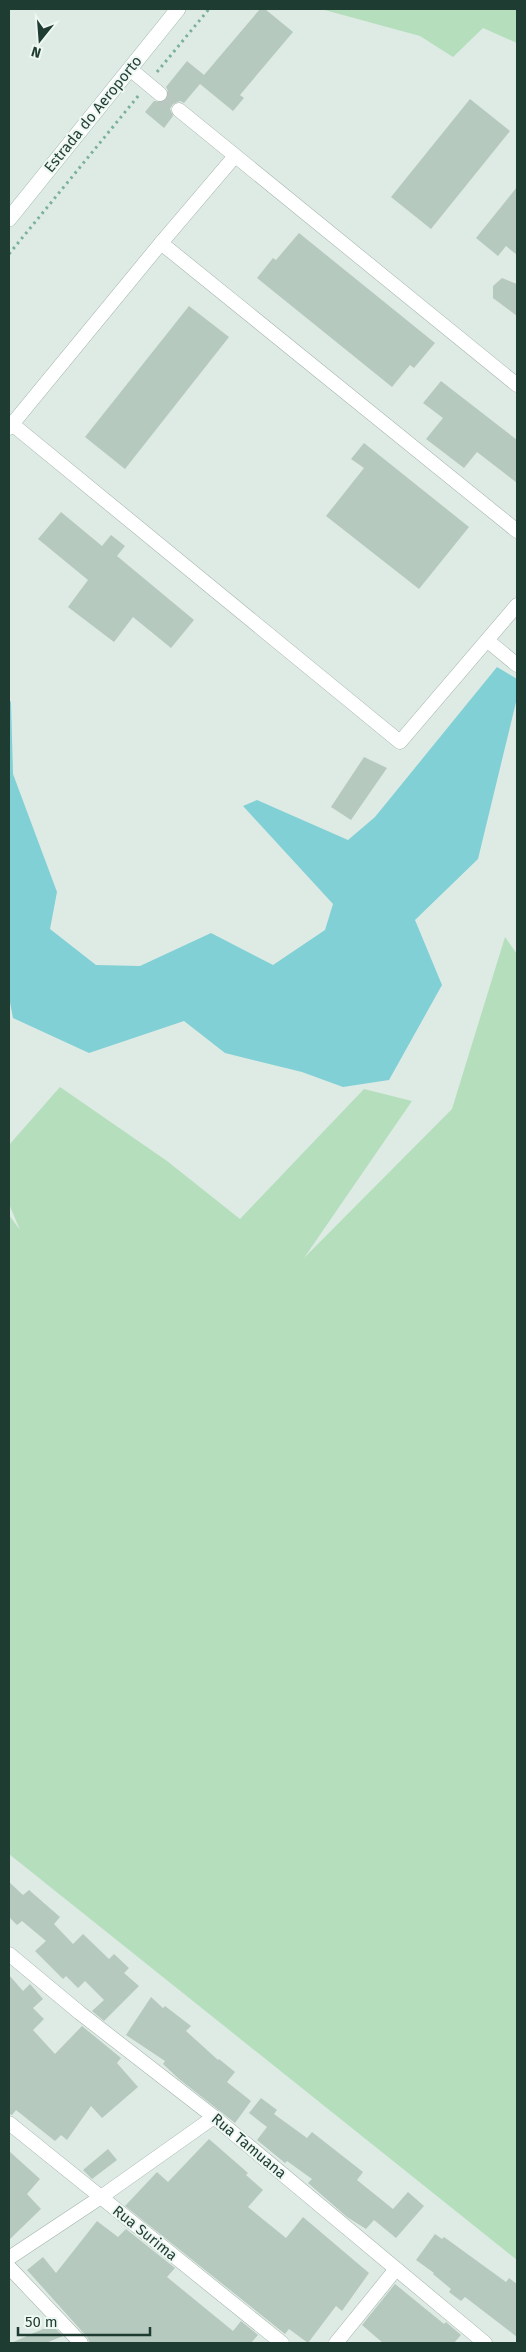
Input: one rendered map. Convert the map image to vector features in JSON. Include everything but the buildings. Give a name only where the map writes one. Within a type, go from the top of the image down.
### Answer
[{"type":"street","name":"Estrada do Aeroporto","points":[[9,219],[178,9]]},
{"type":"street","points":[[130,69],[160,94]]},
{"type":"street","points":[[179,110],[517,385]]},
{"type":"street","points":[[235,156],[160,242],[10,426],[400,742],[517,605]]},
{"type":"street","points":[[160,242],[517,531]]},
{"type":"street","points":[[488,641],[517,665]]},
{"type":"street","name":"Rua Tamuana","points":[[9,1954],[80,2013],[214,2117],[485,2343]]},
{"type":"street","points":[[9,2258],[101,2197],[214,2117]]},
{"type":"street","name":"Rua Surima","points":[[9,2123],[282,2343]]},
{"type":"street","points":[[9,2267],[81,2343]]},
{"type":"street","points":[[336,2343],[396,2269]]},
{"type":"path","points":[[9,254],[208,9]]},
{"type":"green space","points":[[321,9],[517,9],[517,43],[483,28],[453,57],[420,36]]},
{"type":"green space","points":[[505,937],[517,954],[517,2260],[9,1854],[9,1215],[20,1230],[9,1204],[9,1145],[60,1087],[167,1161],[240,1219],[364,1089],[412,1101],[304,1258],[452,1109]]},
{"type":"water","points":[[497,667],[517,679],[517,698],[478,859],[415,920],[442,985],[389,1080],[343,1087],[302,1072],[225,1053],[184,1021],[89,1053],[13,1018],[9,997],[9,700],[11,702],[13,774],[57,892],[50,929],[96,965],[140,966],[211,933],[273,965],[325,930],[333,904],[243,806],[257,800],[348,840],[375,817]]},
{"type":"tunnel","points":[[160,94],[179,110]]}]
